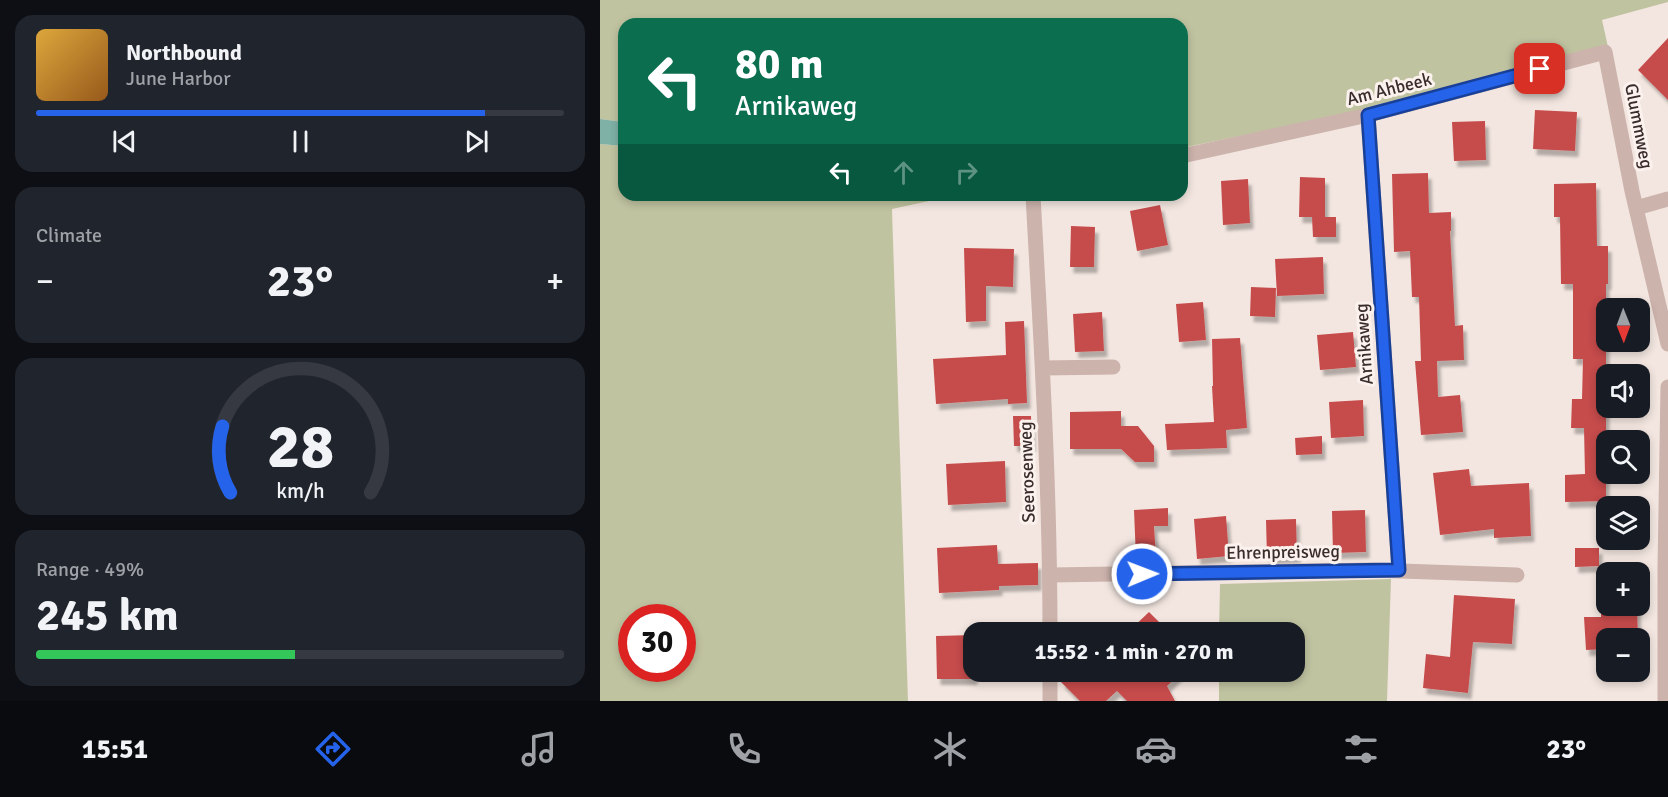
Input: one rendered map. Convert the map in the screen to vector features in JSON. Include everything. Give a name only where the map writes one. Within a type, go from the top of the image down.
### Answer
[{"type":"street","name":"Am Ahbeek","points":[[1188,155],[1368,115],[1605,52]]},
{"type":"street","name":"Glummweg","points":[[1605,52],[1636,208],[1668,344]]},
{"type":"street","name":"Arnikaweg","points":[[1368,115],[1399,570]]},
{"type":"street","points":[[1636,208],[1668,199]]},
{"type":"street","name":"Seerosenweg","points":[[1033,201],[1043,368],[1050,622]]},
{"type":"street","points":[[1043,368],[1113,367]]},
{"type":"street","points":[[1665,701],[1668,387]]},
{"type":"street","name":"Ehrenpreisweg","points":[[1050,575],[1399,570],[1517,575]]},
{"type":"street","points":[[1050,682],[1050,701]]},
{"type":"green space","points":[[600,0],[1668,0],[1668,2],[1602,20],[1608,47],[1365,110],[1188,147],[1188,18],[618,18],[618,121],[600,119]]},
{"type":"green space","points":[[600,144],[618,146],[618,201],[929,201],[892,209],[908,701],[600,701]]},
{"type":"green space","points":[[1391,579],[1387,701],[1219,701],[1219,682],[1305,682],[1305,622],[1219,622],[1220,584]]},
{"type":"water","points":[[600,119],[618,121],[618,146],[600,144]]},
{"type":"building","points":[[1668,38],[1668,100],[1638,70]]},
{"type":"building","points":[[1535,110],[1577,112],[1575,151],[1533,149]]},
{"type":"building","points":[[1485,121],[1486,160],[1454,161],[1452,122]]},
{"type":"building","points":[[1428,173],[1429,213],[1451,212],[1455,326],[1463,325],[1464,360],[1437,361],[1438,397],[1460,395],[1463,432],[1421,435],[1415,361],[1421,361],[1419,297],[1412,297],[1410,251],[1394,252],[1392,174]]},
{"type":"building","points":[[1300,177],[1325,178],[1325,217],[1336,217],[1336,237],[1313,237],[1312,217],[1299,217]]},
{"type":"building","points":[[1248,179],[1250,223],[1223,225],[1221,181]]},
{"type":"building","points":[[1596,183],[1597,246],[1608,246],[1606,298],[1596,298],[1596,352],[1606,352],[1606,364],[1596,364],[1596,418],[1606,418],[1606,430],[1596,430],[1596,484],[1606,484],[1606,496],[1596,496],[1596,501],[1565,502],[1565,475],[1585,474],[1584,428],[1571,428],[1572,399],[1582,399],[1583,359],[1573,359],[1573,284],[1561,284],[1560,217],[1554,217],[1554,184]]},
{"type":"building","points":[[1160,205],[1168,245],[1137,251],[1130,211]]},
{"type":"building","points":[[1071,226],[1095,227],[1094,267],[1070,267]]},
{"type":"building","points":[[964,248],[1014,249],[1013,287],[986,286],[986,321],[966,322]]},
{"type":"building","points":[[1323,257],[1324,294],[1277,296],[1275,259]]},
{"type":"building","points":[[1251,287],[1276,288],[1275,317],[1250,316]]},
{"type":"building","points":[[1203,302],[1206,340],[1179,342],[1176,304]]},
{"type":"building","points":[[1102,312],[1104,351],[1075,352],[1073,314]]},
{"type":"building","points":[[1024,321],[1027,403],[1008,404],[1008,399],[936,404],[933,359],[1006,355],[1005,322]]},
{"type":"building","points":[[1353,332],[1356,367],[1320,370],[1317,335]]},
{"type":"building","points":[[1240,338],[1247,428],[1226,430],[1227,448],[1167,450],[1165,424],[1214,422],[1212,339]]},
{"type":"building","points":[[1363,400],[1364,436],[1331,438],[1329,402]]},
{"type":"building","points":[[1121,411],[1121,426],[1138,426],[1154,446],[1154,462],[1135,462],[1121,449],[1070,449],[1070,412]]},
{"type":"building","points":[[1013,416],[1031,416],[1032,446],[1014,446]]},
{"type":"building","points":[[1322,436],[1322,454],[1296,455],[1295,438]]},
{"type":"building","points":[[1005,461],[1006,502],[948,505],[946,464]]},
{"type":"building","points":[[1469,469],[1471,486],[1529,483],[1531,536],[1494,538],[1494,529],[1440,535],[1433,473]]},
{"type":"building","points":[[1168,508],[1168,526],[1154,526],[1156,558],[1136,559],[1134,510]]},
{"type":"building","points":[[1365,510],[1366,552],[1333,553],[1332,511]]},
{"type":"building","points":[[1226,516],[1229,556],[1197,559],[1194,519]]},
{"type":"building","points":[[1296,519],[1297,557],[1267,558],[1266,520]]},
{"type":"building","points":[[997,545],[998,564],[1038,563],[1038,585],[999,586],[999,590],[939,593],[937,548]]},
{"type":"building","points":[[1575,548],[1599,550],[1599,562],[1596,562],[1596,566],[1575,567]]},
{"type":"building","points":[[1454,595],[1515,599],[1512,644],[1473,642],[1468,693],[1423,688],[1426,654],[1450,657]]},
{"type":"building","points":[[1149,612],[1159,622],[1139,622]]},
{"type":"building","points":[[1637,616],[1638,628],[1596,628],[1596,650],[1586,650],[1584,617]]},
{"type":"building","points":[[963,635],[963,679],[937,679],[936,636]]},
{"type":"building","points":[[1061,682],[1171,682],[1167,686],[1175,701],[1127,701],[1117,691],[1106,701],[1080,701]]},
{"type":"route","points":[[1142,574],[1399,570],[1368,115],[1540,69]]}]
